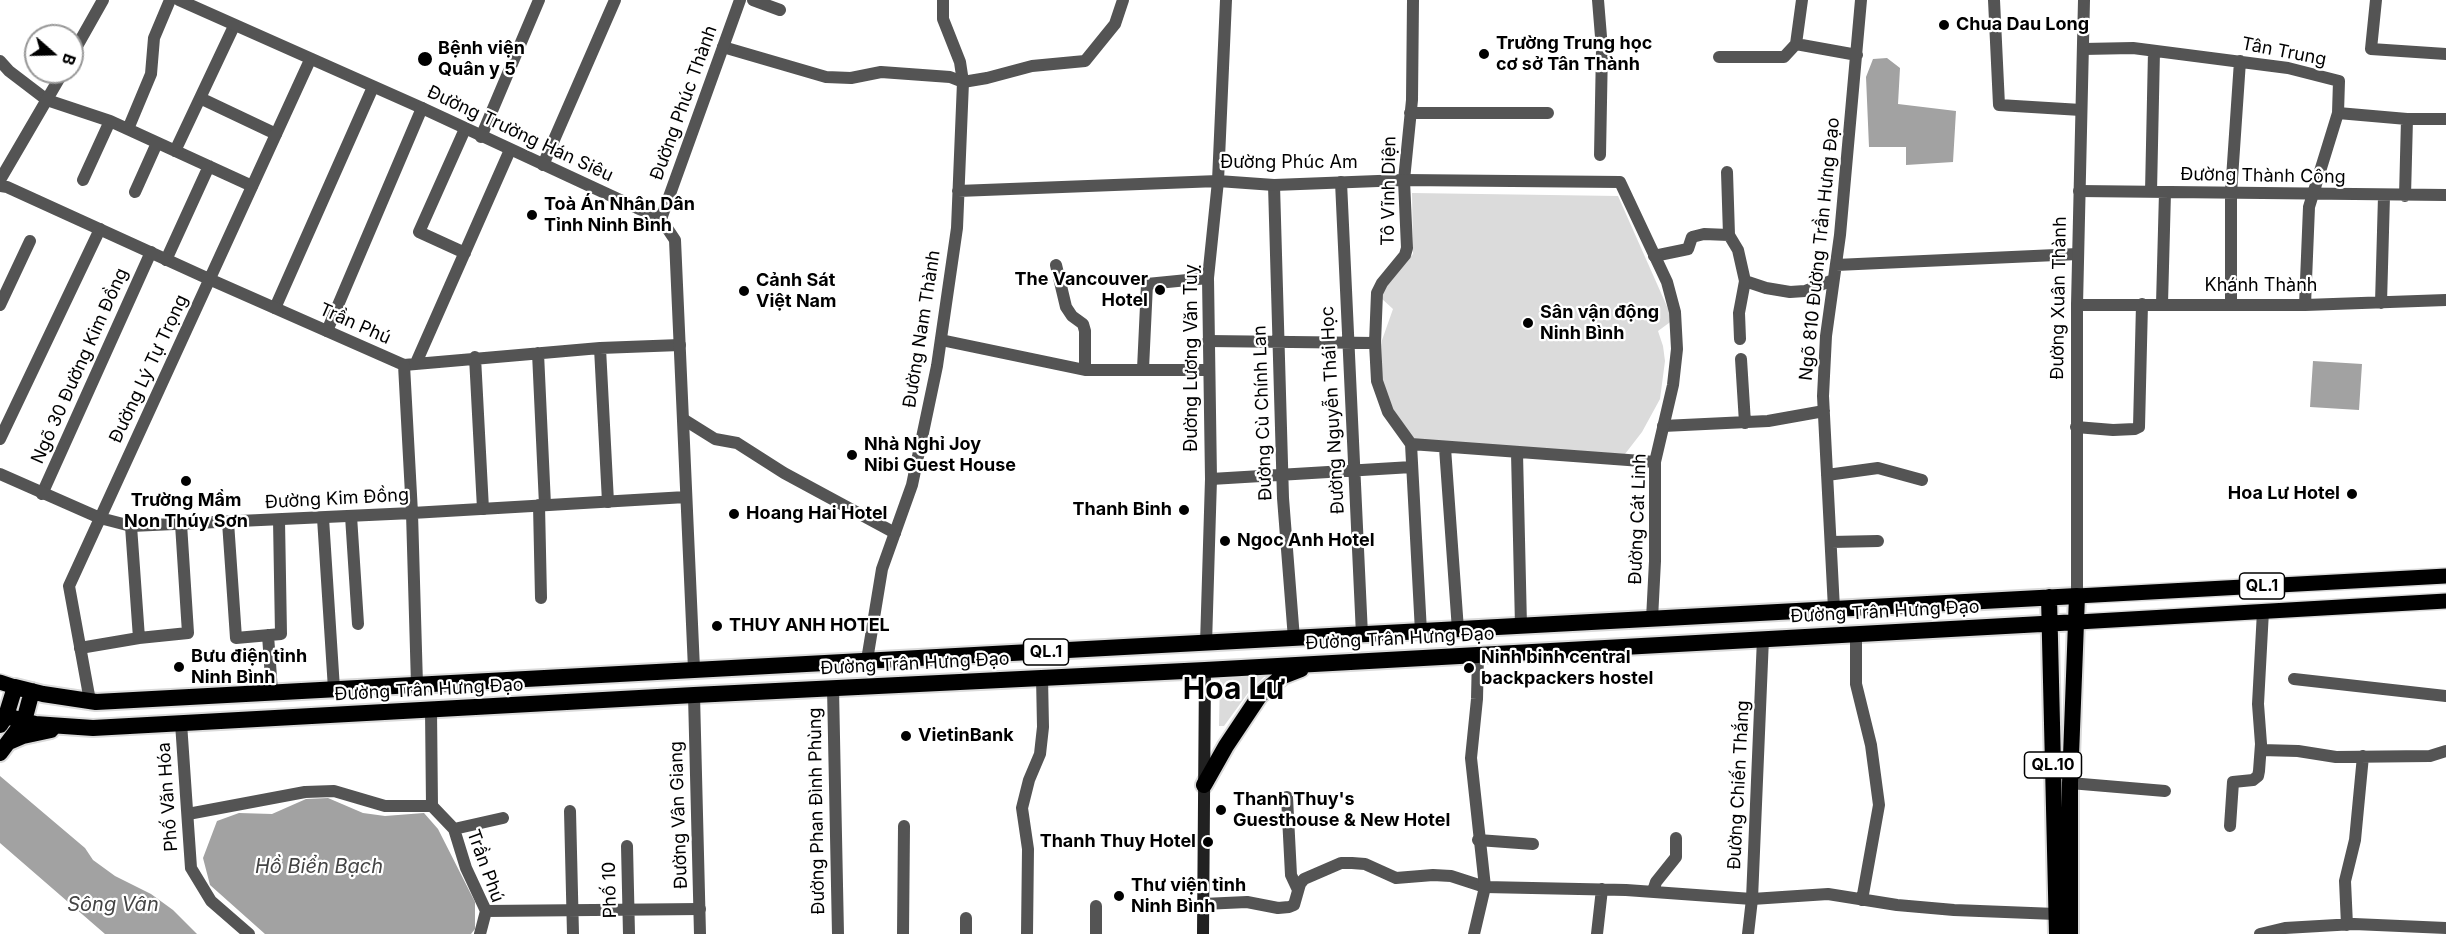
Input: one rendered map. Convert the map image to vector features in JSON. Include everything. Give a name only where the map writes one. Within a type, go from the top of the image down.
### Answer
[{"type":"highway","name":"Đường Trân Hưng Đạo","points":[[8,684],[32,692],[90,701],[1206,644],[2078,596]]},
{"type":"highway","points":[[2078,596],[2078,622]]},
{"type":"highway","name":"QL.10","points":[[2049,597],[2056,934]]},
{"type":"highway","name":"Đường Trân Hưng Đạo","points":[[2,718],[34,724],[93,728],[694,694],[1205,670],[2078,622]]},
{"type":"highway","name":"QL.10","points":[[2070,934],[2070,783],[2078,622]]},
{"type":"highway","points":[[1205,670],[1206,644]]},
{"type":"highway","points":[[1204,785],[1226,746],[1260,695],[1283,676],[1313,663]]},
{"type":"highway","points":[[693,669],[694,694]]},
{"type":"highway","points":[[2,718],[8,684]]},
{"type":"highway","points":[[417,685],[424,710]]},
{"type":"highway","points":[[4,748],[24,721],[32,692]]},
{"type":"highway","points":[[4,748],[23,736],[46,730],[93,728]]},
{"type":"main road","name":"QL.1","points":[[2078,596],[2446,576]]},
{"type":"main road","name":"QL.1","points":[[2078,622],[2446,601]]},
{"type":"main road","points":[[1203,934],[1205,670]]},
{"type":"street","points":[[84,34],[103,0]]},
{"type":"street","points":[[128,129],[152,74],[154,38],[170,0]]},
{"type":"street","name":"Đường Trường Hán Siêu","points":[[178,0],[422,108],[661,219]]},
{"type":"street","points":[[481,137],[539,0]]},
{"type":"street","points":[[543,165],[615,0]]},
{"type":"street","name":"Đường Phúc Thành","points":[[661,219],[740,0]]},
{"type":"street","points":[[753,0],[780,10]]},
{"type":"street","name":"Đường Nam Thành","points":[[867,660],[882,569],[912,484],[941,340],[957,228],[963,82],[960,62],[943,19],[943,0]]},
{"type":"street","points":[[723,47],[826,77],[851,78],[881,72],[950,77],[963,82],[1032,66],[1085,61],[1114,24],[1123,0]]},
{"type":"street","name":"Đường Lương Văn Tuỵ","points":[[1206,644],[1211,479],[1208,278],[1218,181],[1226,0]]},
{"type":"street","name":"Tô Vĩnh Diện","points":[[1411,444],[1388,412],[1377,381],[1375,343],[1379,287],[1400,263],[1407,248],[1404,180],[1410,113],[1413,0]]},
{"type":"street","points":[[1598,0],[1602,49],[1600,155]]},
{"type":"street","points":[[1719,57],[1777,58],[1790,52],[1796,44],[1802,0]]},
{"type":"street","name":"Ngõ 810 Đường Trần Hưng Đạo","points":[[1834,609],[1824,411],[1826,336],[1836,265],[1861,0]]},
{"type":"street","points":[[1994,0],[2000,105],[2081,110]]},
{"type":"street","name":"Đường Xuân Thành","points":[[2078,596],[2077,304],[2084,0]]},
{"type":"street","points":[[2376,0],[2371,49],[2446,54]]},
{"type":"street","points":[[175,151],[234,26]]},
{"type":"street","points":[[1796,44],[1857,54]]},
{"type":"street","name":"Tân Trung","points":[[2082,49],[2133,48],[2288,68],[2339,81],[2338,113]]},
{"type":"street","points":[[2151,192],[2154,51]]},
{"type":"street","name":"Đường Lý Tự Trọng","points":[[90,701],[69,586],[310,60]]},
{"type":"street","points":[[0,61],[9,71],[47,100],[110,121],[252,186]]},
{"type":"street","points":[[2231,304],[2231,193],[2240,61]]},
{"type":"street","points":[[0,180],[56,84]]},
{"type":"street","points":[[275,308],[373,87]]},
{"type":"street","points":[[200,99],[276,134]]},
{"type":"street","points":[[327,331],[422,108]]},
{"type":"street","points":[[1410,113],[1548,113]]},
{"type":"street","points":[[2305,304],[2309,207],[2338,113],[2407,119],[2446,119]]},
{"type":"street","points":[[2405,196],[2407,119]]},
{"type":"street","points":[[83,180],[110,121]]},
{"type":"street","points":[[465,129],[419,232],[465,252]]},
{"type":"street","points":[[135,192],[157,143]]},
{"type":"street","points":[[410,364],[465,252],[510,150]]},
{"type":"street","points":[[166,260],[209,166]]},
{"type":"street","points":[[1727,172],[1729,235],[1738,250],[1745,281],[1739,313],[1740,339]]},
{"type":"street","name":"Đường Phúc Am","points":[[958,191],[1218,181],[1274,185],[1404,180],[1620,182]]},
{"type":"street","name":"Đường Nguyễn Thái Học","points":[[1341,182],[1362,635]]},
{"type":"street","name":"Đường Cát Linh","points":[[1620,182],[1667,282],[1675,312],[1677,349],[1673,385],[1655,462],[1655,561],[1652,619]]},
{"type":"street","name":"Đường Cù Chính Lan","points":[[1274,185],[1282,475],[1294,639]]},
{"type":"street","name":"Trần Phú","points":[[0,186],[7,187],[327,331],[410,364],[417,685]]},
{"type":"street","name":"Đường Thành Công","points":[[2079,191],[2446,195]]},
{"type":"street","points":[[2162,304],[2164,192]]},
{"type":"street","points":[[2381,303],[2384,196]]},
{"type":"street","points":[[661,219],[675,240],[693,669]]},
{"type":"street","points":[[0,439],[100,229]]},
{"type":"street","points":[[1654,256],[1688,249],[1692,237],[1704,234],[1729,235]]},
{"type":"street","points":[[0,305],[4,284],[30,241]]},
{"type":"street","name":"Ngõ 30 Đường Kim Đồng","points":[[42,494],[151,252]]},
{"type":"street","points":[[1836,265],[2078,254]]},
{"type":"street","points":[[1056,265],[1066,307],[1072,316],[1083,324],[1085,331],[1085,370]]},
{"type":"street","points":[[1143,369],[1147,285],[1208,278]]},
{"type":"street","points":[[1745,281],[1766,288],[1790,292],[1806,291],[1833,280]]},
{"type":"street","name":"Khánh Thành","points":[[2077,304],[2305,304],[2446,300]]},
{"type":"street","points":[[2076,427],[2113,430],[2139,427],[2142,304]]},
{"type":"street","points":[[941,340],[1085,370],[1209,370]]},
{"type":"street","points":[[1208,341],[1375,343]]},
{"type":"street","points":[[410,364],[538,352],[680,345]]},
{"type":"street","points":[[600,348],[608,502]]},
{"type":"street","points":[[538,352],[542,505],[541,598]]},
{"type":"street","points":[[475,357],[483,509]]},
{"type":"street","points":[[1741,359],[1745,423]]},
{"type":"street","points":[[1663,426],[1745,423],[1824,411]]},
{"type":"street","points":[[683,419],[715,439],[736,443],[784,473],[895,533]]},
{"type":"street","points":[[1421,632],[1411,444],[1655,462]]},
{"type":"street","points":[[1445,448],[1458,630]]},
{"type":"street","points":[[1517,453],[1521,626]]},
{"type":"street","points":[[1211,479],[1412,467]]},
{"type":"street","points":[[1827,475],[1878,468],[1922,480]]},
{"type":"street","name":"Đường Kim Đồng","points":[[0,474],[100,518],[131,526],[323,518],[686,497]]},
{"type":"street","points":[[351,516],[358,624]]},
{"type":"street","points":[[323,518],[334,689]]},
{"type":"street","points":[[228,522],[236,638],[281,634],[279,520]]},
{"type":"street","points":[[80,648],[188,633],[181,524]]},
{"type":"street","points":[[131,526],[139,638]]},
{"type":"street","points":[[1831,542],[1878,541]]},
{"type":"street","points":[[2230,825],[2233,782],[2256,778],[2259,771],[2261,750],[2258,704],[2263,611]]},
{"type":"street","points":[[1856,633],[1856,684],[1871,745],[1879,805],[1862,900]]},
{"type":"street","points":[[268,635],[272,692]]},
{"type":"street","name":"Đường Chiến Thắng","points":[[1748,934],[1752,899],[1763,638]]},
{"type":"street","points":[[1474,934],[1485,887],[1478,840],[1471,758],[1477,699],[1478,654]]},
{"type":"street","points":[[1027,934],[1028,849],[1022,808],[1029,780],[1040,754],[1043,727],[1042,677]]},
{"type":"street","points":[[2294,679],[2446,696]]},
{"type":"street","name":"Đường Phan Đình Phùng","points":[[833,688],[838,934]]},
{"type":"street","name":"Đường Vân Giang","points":[[694,694],[700,934]]},
{"type":"street","points":[[188,813],[304,792],[334,791],[385,806],[432,806],[424,710]]},
{"type":"street","name":"Phố Văn Hóa","points":[[181,723],[191,868],[211,901],[249,934]]},
{"type":"street","points":[[2261,750],[2298,751],[2336,756],[2430,756],[2446,751]]},
{"type":"street","points":[[2347,925],[2345,881],[2355,840],[2363,756]]},
{"type":"street","points":[[2070,783],[2165,791]]},
{"type":"street","points":[[1287,797],[1291,875],[1298,890]]},
{"type":"street","name":"Trần Phú","points":[[432,806],[454,829],[466,868],[486,911],[480,934]]},
{"type":"street","points":[[570,810],[573,934]]},
{"type":"street","points":[[454,829],[503,818]]},
{"type":"street","points":[[903,934],[904,826]]},
{"type":"street","points":[[1653,891],[1656,882],[1676,857],[1676,838]]},
{"type":"street","points":[[1478,840],[1533,844]]},
{"type":"street","name":"Phố 10","points":[[627,846],[629,934]]},
{"type":"street","points":[[1203,904],[1247,902],[1278,908],[1288,907],[1294,904],[1304,879],[1341,863],[1365,864],[1396,878],[1451,876],[1485,887],[1653,891],[1752,899],[1828,894],[1954,910],[2056,914]]},
{"type":"street","points":[[1597,934],[1602,890]]},
{"type":"street","points":[[1096,906],[1096,934]]},
{"type":"street","points":[[486,911],[700,909]]},
{"type":"street","points":[[966,918],[966,934]]},
{"type":"street","points":[[2260,934],[2347,925],[2446,928]]},
{"type":"shaded area","name":"Sân vận động Ninh Bình","points":[[1412,193],[1618,196],[1673,320],[1658,331],[1665,361],[1660,399],[1642,432],[1625,454],[1411,441],[1391,409],[1381,378],[1381,343],[1393,309],[1381,298],[1384,286],[1413,254]]},
{"type":"shaded area","points":[[1266,675],[1248,693],[1224,726],[1219,726],[1220,677]]},
{"type":"water","points":[[1887,58],[1900,68],[1898,104],[1956,111],[1953,162],[1906,165],[1906,147],[1869,147],[1866,77],[1873,59]]},
{"type":"water","points":[[2313,361],[2362,364],[2359,410],[2310,407]]},
{"type":"water","name":"Sông Vân","points":[[0,776],[85,848],[93,860],[115,876],[151,894],[173,910],[197,934],[105,934],[0,843]]},
{"type":"water","name":"Hồ Biển Bạch","points":[[328,798],[363,813],[385,816],[424,813],[438,829],[475,902],[475,929],[471,934],[265,934],[210,885],[203,858],[217,821],[239,813],[272,814],[306,799]]},
{"type":"place","name":"Chua Dau Long","points":[[1944,25]]},
{"type":"place","name":"Trường Trung học cơ sở Tân Thành","points":[[1484,54]]},
{"type":"place","name":"Bệnh viện Quân y 5","points":[[425,59]]},
{"type":"place","name":"Toà Án Nhân Dân Tỉnh Ninh Bình","points":[[532,215]]},
{"type":"place","name":"The Vancouver Hotel","points":[[1160,290]]},
{"type":"place","name":"Cảnh Sát Việt Nam","points":[[744,291]]},
{"type":"place","name":"Sân vận động Ninh Bình","points":[[1528,323]]},
{"type":"place","name":"Nhà Nghỉ Joy Nibi Guest House","points":[[852,455]]},
{"type":"place","name":"Trường Mầm Non Thúy Sơn","points":[[186,481]]},
{"type":"place","name":"Hoa Lư Hotel","points":[[2352,494]]},
{"type":"place","name":"Thanh Binh","points":[[1184,510]]},
{"type":"place","name":"Hoang Hai Hotel","points":[[734,514]]},
{"type":"place","name":"Ngoc Anh Hotel","points":[[1225,541]]},
{"type":"place","name":"THUY ANH HOTEL","points":[[717,626]]},
{"type":"place","name":"Bưu điện tỉnh Ninh Bình","points":[[179,667]]},
{"type":"place","name":"Ninh binh central backpackers hostel","points":[[1469,668]]},
{"type":"place","name":"VietinBank","points":[[906,736]]},
{"type":"place","name":"Thanh Thuy's Guesthouse & New Hotel","points":[[1221,810]]},
{"type":"place","name":"Thanh Thuy Hotel","points":[[1208,842]]},
{"type":"place","name":"Thư viện tỉnh Ninh Bình","points":[[1119,896]]},
{"type":"district","name":"Hoa Lư","points":[[1234,690]]}]
